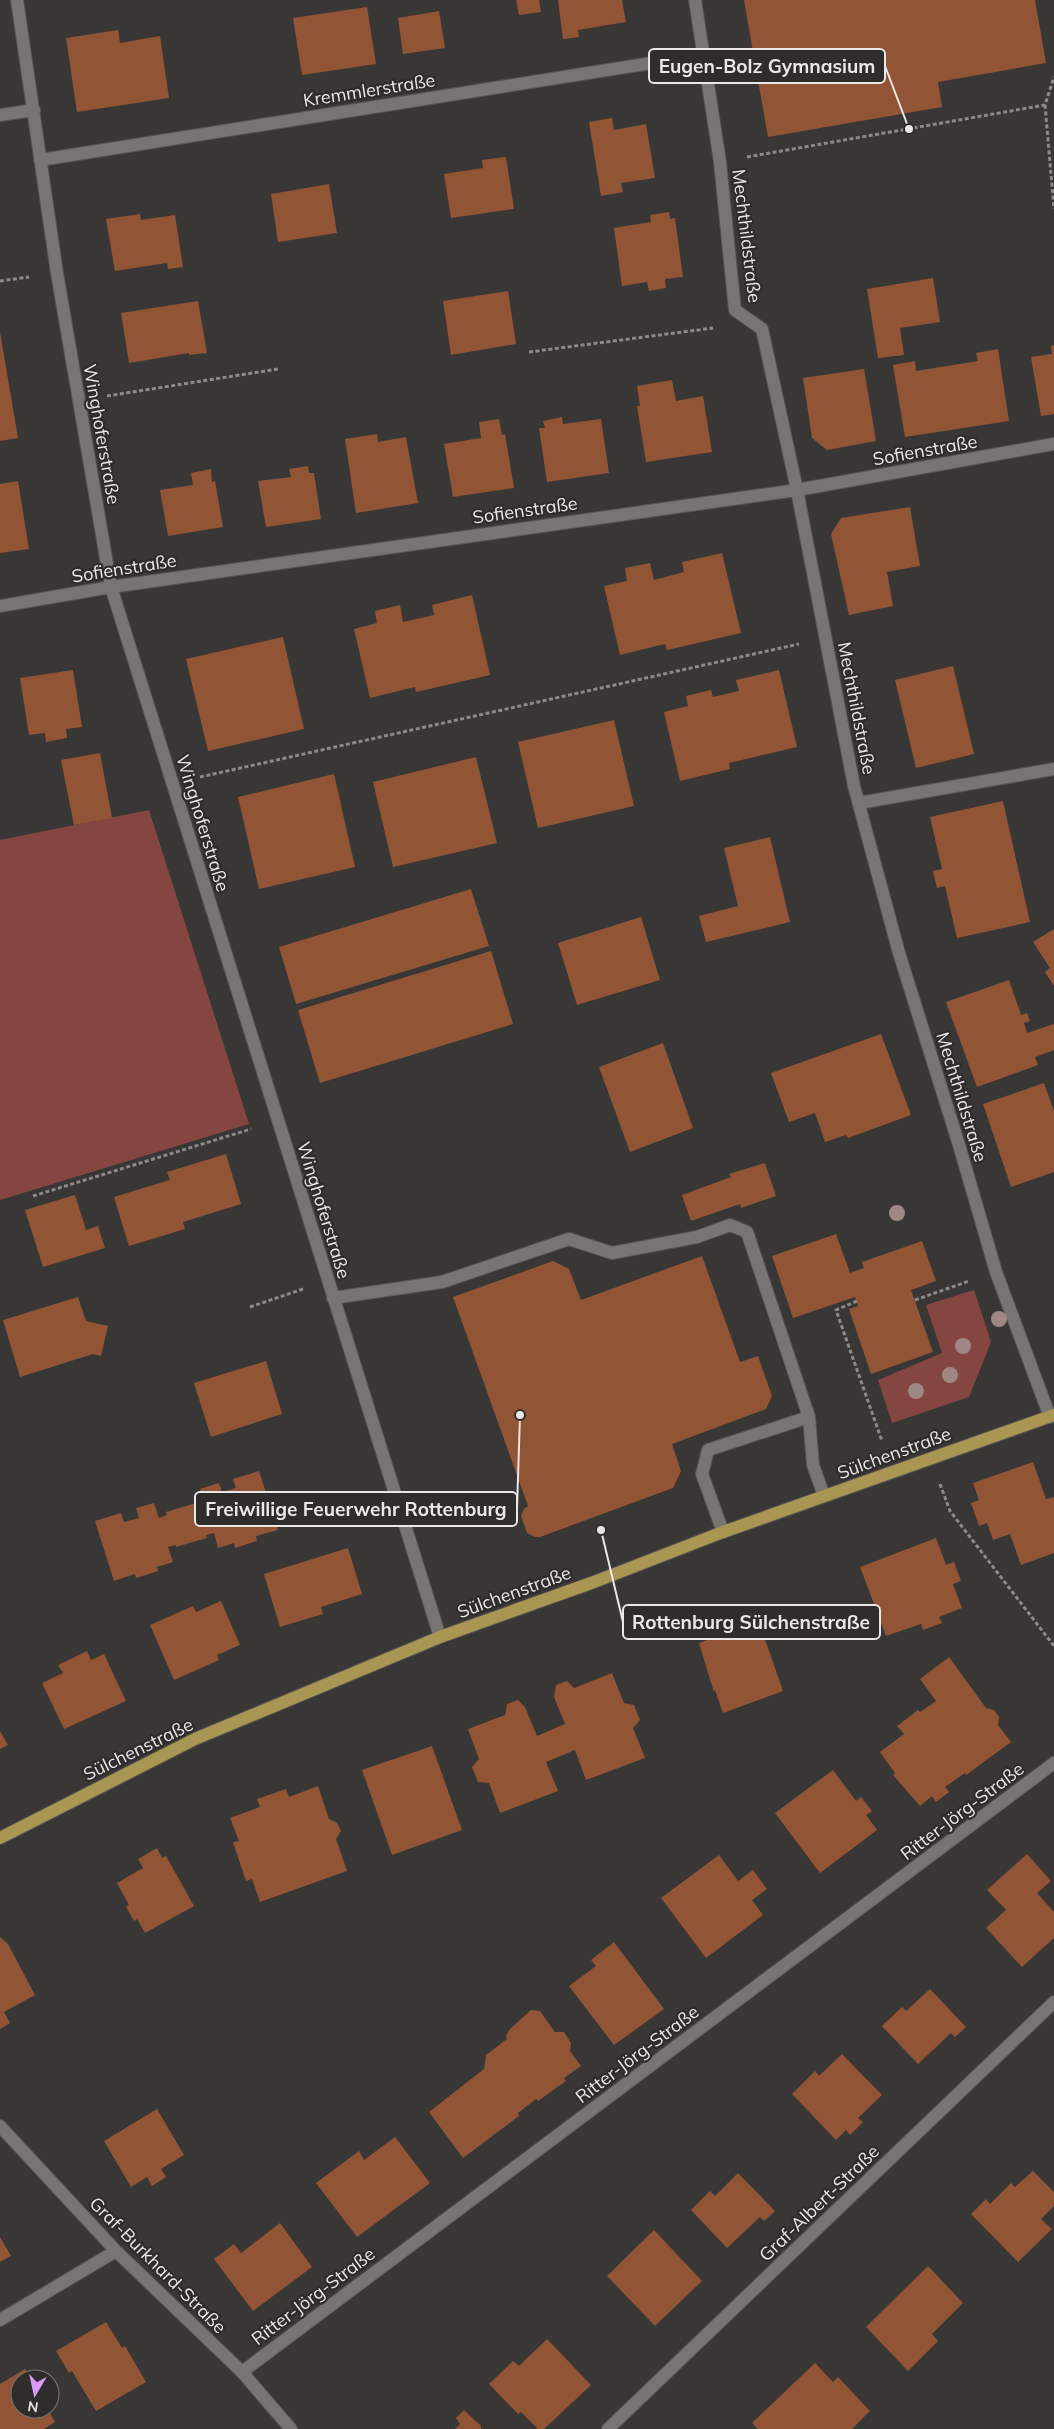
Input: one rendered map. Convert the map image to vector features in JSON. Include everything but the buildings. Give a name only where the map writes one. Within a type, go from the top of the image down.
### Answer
[{"type":"main road","name":"Sülchenstraße","points":[[0,1838],[195,1740],[440,1637],[585,1585],[723,1532],[1052,1416]]},
{"type":"street","name":"Winghoferstraße","points":[[17,0],[40,160],[111,587],[440,1637]]},
{"type":"street","name":"Mechthildstraße","points":[[694,0],[720,162],[735,310],[762,329],[797,490],[859,803],[899,953],[996,1272],[1052,1416]]},
{"type":"street","name":"Kremmlerstraße","points":[[40,160],[702,56]]},
{"type":"street","points":[[0,115],[34,110]]},
{"type":"street","name":"Sofienstraße","points":[[0,606],[111,587],[797,490],[1054,444]]},
{"type":"street","points":[[859,803],[1054,768]]},
{"type":"street","points":[[333,1298],[442,1282],[570,1239],[612,1253],[697,1237],[730,1225],[747,1232],[809,1417],[812,1465],[824,1496]]},
{"type":"street","points":[[723,1532],[702,1474],[708,1450],[809,1417]]},
{"type":"street","name":"Ritter-Jörg-Straße","points":[[242,2372],[1054,1763]]},
{"type":"street","name":"Graf-Albert-Straße","points":[[608,2429],[1054,2002]]},
{"type":"street","name":"Graf-Burkhard-Straße","points":[[0,2126],[116,2251],[242,2372],[291,2429]]},
{"type":"street","points":[[0,2320],[116,2251]]},
{"type":"path","points":[[1054,77],[1045,105],[1054,209]]},
{"type":"path","points":[[720,162],[1045,105]]},
{"type":"path","points":[[529,352],[753,323]]},
{"type":"path","points":[[79,400],[278,369]]},
{"type":"path","points":[[172,783],[512,706],[826,639]]},
{"type":"path","points":[[33,1196],[278,1121]]},
{"type":"path","points":[[914,1300],[996,1272]]},
{"type":"path","points":[[250,1307],[327,1281]]},
{"type":"path","points":[[857,1301],[836,1310],[882,1441]]},
{"type":"path","points":[[932,1459],[950,1510],[1054,1646]]},
{"type":"shaded area","points":[[149,810],[249,1124],[0,1200],[0,840]]},
{"type":"shaded area","points":[[974,1290],[991,1342],[969,1397],[892,1423],[878,1380],[942,1353],[926,1305]]},
{"type":"place","name":"Eugen-Bolz Gymnasium","points":[[909,129]]},
{"type":"place","name":"Freiwillige Feuerwehr Rottenburg","points":[[520,1415]]},
{"type":"place","name":"Rottenburg Sülchenstraße","points":[[601,1530]]}]
